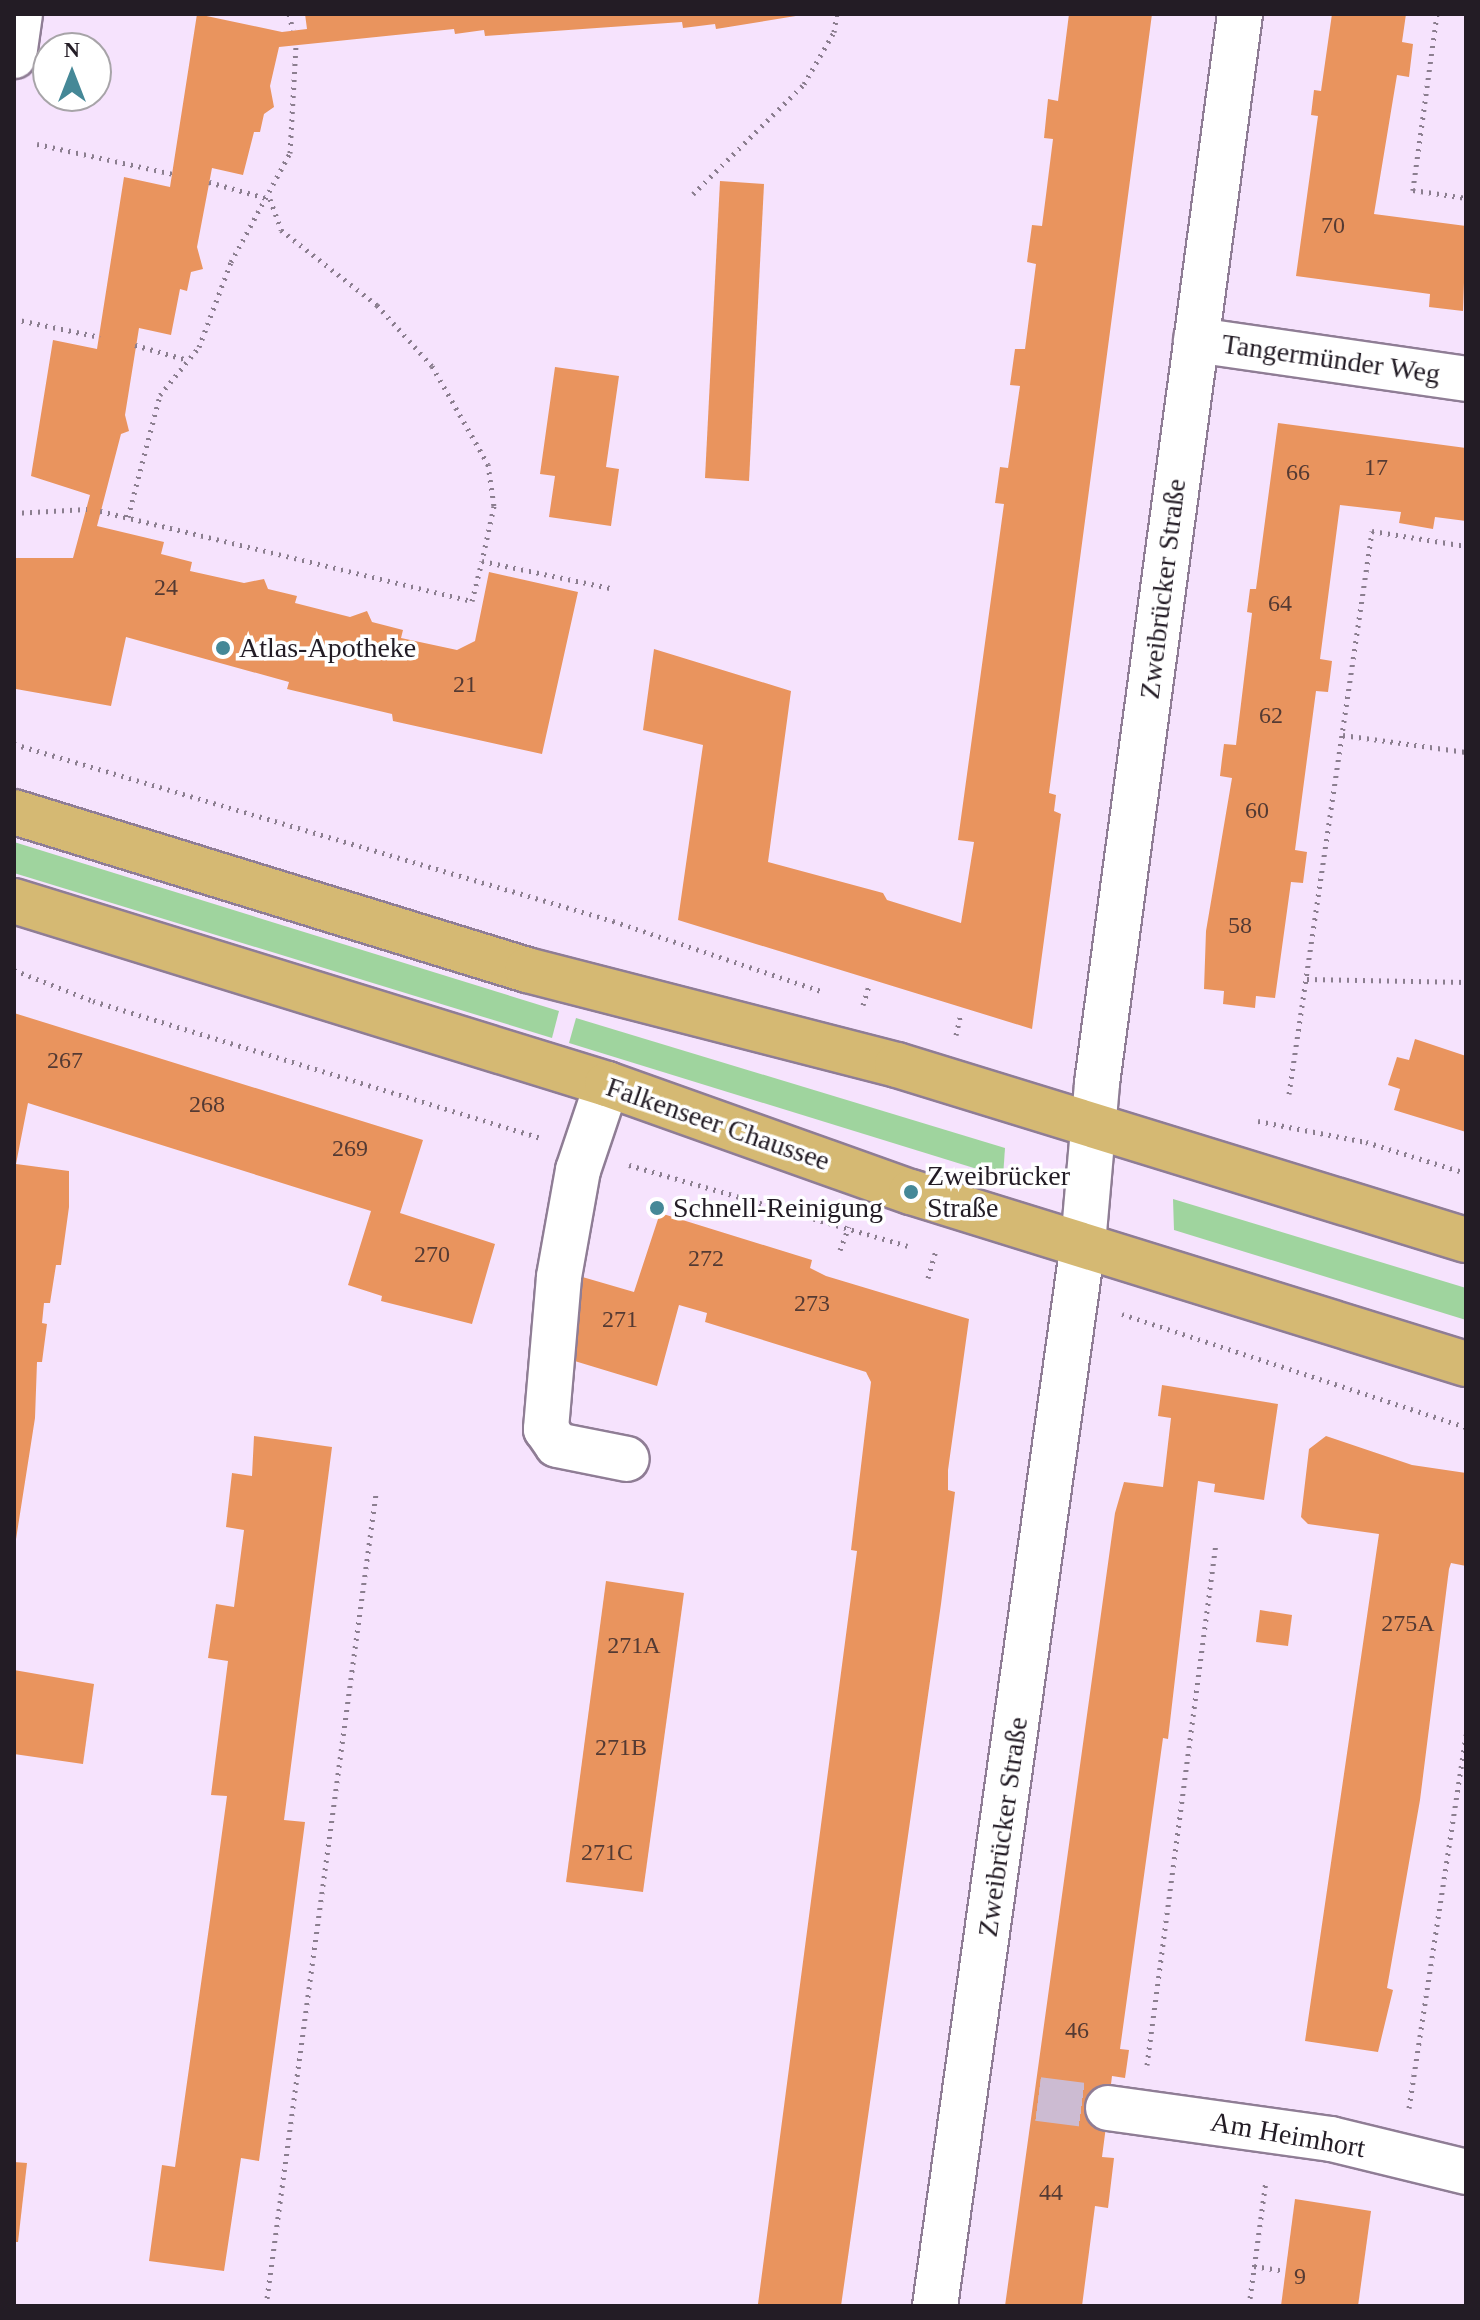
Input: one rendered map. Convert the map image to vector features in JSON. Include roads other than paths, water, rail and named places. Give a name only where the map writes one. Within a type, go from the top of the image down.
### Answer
[{"type":"main road","points":[[14,812],[527,970],[897,1065],[1466,1240]]},
{"type":"main road","name":"Falkenseer Chaussee","points":[[14,901],[607,1084],[911,1192],[1466,1364]]},
{"type":"street","points":[[14,56],[20,14]]},
{"type":"street","name":"Zweibrücker Straße","points":[[935,2306],[1083,1244],[1097,1126],[1097,1083],[1240,14]]},
{"type":"street","name":"Tangermünder Weg","points":[[1196,340],[1466,379]]},
{"type":"street","points":[[607,1084],[584,1151],[559,1277],[546,1429],[557,1445],[627,1459]]},
{"type":"street","name":"Am Heimhort","points":[[1124,2111],[1331,2139],[1466,2172]]},
{"type":"tunnel","points":[[1038,2099],[1108,2108]]},
{"type":"place","name":"Atlas-Apotheke","points":[[223,648]]},
{"type":"place","name":"Zweibrücker Straße","points":[[911,1192]]},
{"type":"place","name":"Schnell-Reinigung","points":[[657,1208]]}]
